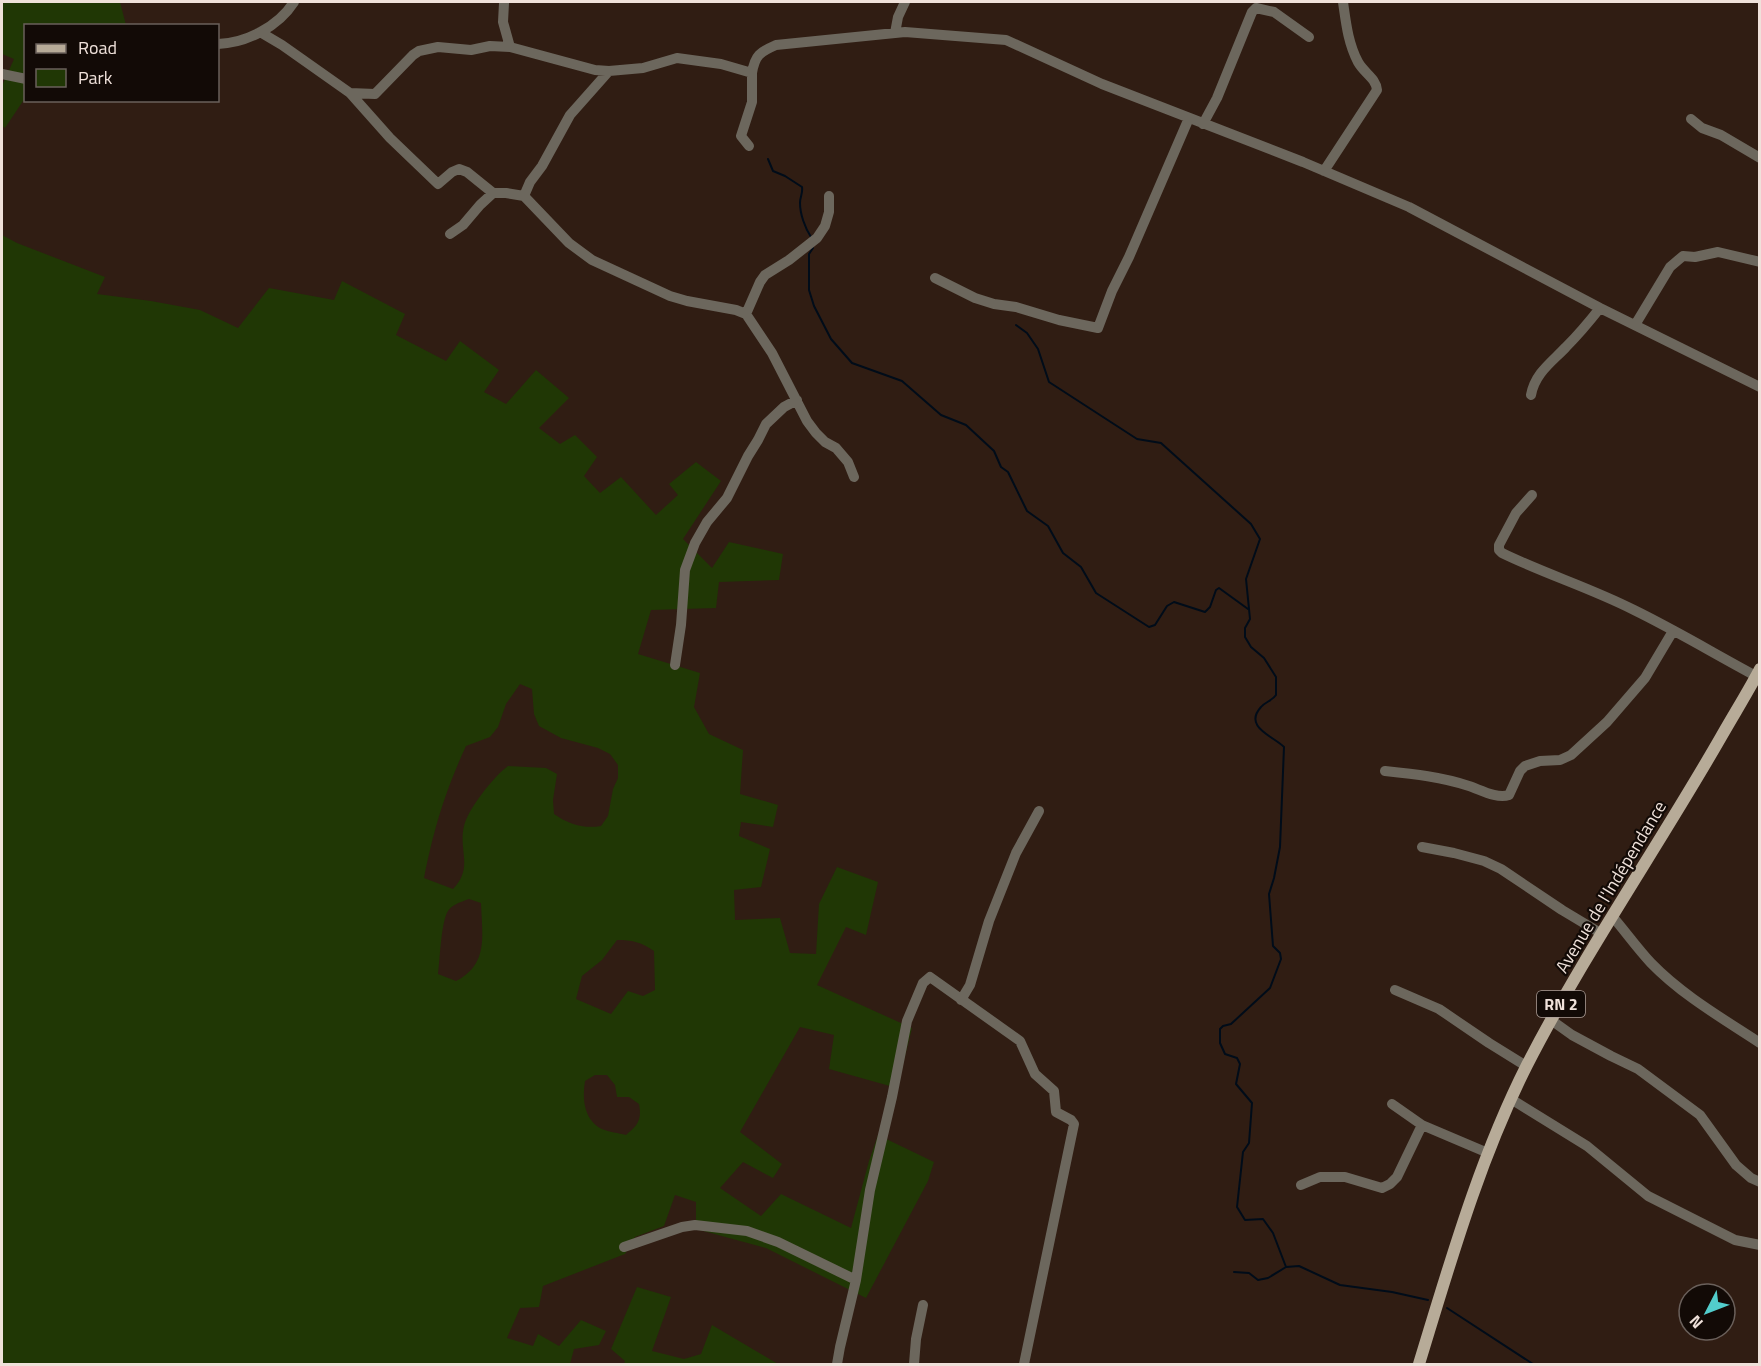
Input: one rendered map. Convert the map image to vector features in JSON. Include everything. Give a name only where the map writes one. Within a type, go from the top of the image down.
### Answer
[{"type":"main road","name":"Avenue de l'Indépendance","points":[[1419,1365],[1462,1225],[1488,1153],[1526,1066],[1612,916],[1684,802],[1757,678]]},
{"type":"street","points":[[219,44],[231,43],[260,32],[284,14],[294,2]]},
{"type":"street","points":[[895,33],[898,17],[905,2]]},
{"type":"street","points":[[1324,171],[1377,90],[1376,83],[1360,66],[1353,51],[1343,2]]},
{"type":"street","points":[[504,3],[503,22],[510,46]]},
{"type":"street","points":[[1203,124],[1217,98],[1251,12],[1256,8],[1274,12],[1310,37]]},
{"type":"street","points":[[260,32],[350,93],[390,138],[438,184],[459,169],[467,172],[493,193],[524,196],[569,243],[592,260],[670,296],[746,314],[772,353],[807,421],[816,433],[848,462],[854,477]]},
{"type":"street","points":[[748,146],[741,134],[752,102],[754,60],[763,51],[776,45],[895,33],[1006,40],[1102,84],[1324,171],[1409,207],[1600,308],[1760,387]]},
{"type":"street","points":[[350,93],[370,95],[378,92],[413,55],[419,51],[438,47],[471,50],[490,46],[510,46],[595,70],[643,68],[677,58],[721,64],[752,73]]},
{"type":"street","points":[[524,196],[567,120],[609,71]]},
{"type":"street","points":[[2,74],[24,79]]},
{"type":"street","points":[[935,278],[975,298],[994,304],[1016,307],[1059,320],[1098,328],[1112,291],[1189,118]]},
{"type":"street","points":[[1691,119],[1702,128],[1721,135],[1760,158]]},
{"type":"street","points":[[450,234],[463,225],[493,193]]},
{"type":"street","points":[[746,314],[765,275],[817,238],[825,226],[829,212],[829,196]]},
{"type":"street","points":[[1635,325],[1670,267],[1683,256],[1695,257],[1718,252],[1760,262]]},
{"type":"street","points":[[1531,396],[1536,381],[1545,367],[1600,308]]},
{"type":"street","points":[[675,665],[686,570],[695,543],[707,522],[727,498],[766,423],[784,407],[797,400]]},
{"type":"street","points":[[1532,495],[1516,513],[1499,545],[1502,553],[1634,609],[1757,678]]},
{"type":"street","points":[[1385,771],[1451,780],[1507,797],[1520,771],[1525,766],[1540,761],[1560,760],[1571,755],[1607,722],[1645,678],[1673,631]]},
{"type":"street","points":[[961,1000],[970,985],[989,921],[1016,853],[1039,811]]},
{"type":"street","points":[[1422,847],[1484,861],[1602,934]]},
{"type":"street","points":[[1612,916],[1650,962],[1674,984],[1760,1043]]},
{"type":"street","points":[[837,1365],[856,1280],[870,1190],[907,1020],[923,983],[930,977],[1020,1041],[1035,1074],[1054,1091],[1056,1112],[1074,1124],[1024,1365]]},
{"type":"street","points":[[1395,990],[1439,1009],[1526,1066]]},
{"type":"street","points":[[1551,1020],[1572,1035],[1638,1069],[1700,1115],[1736,1165],[1751,1178],[1760,1182]]},
{"type":"street","points":[[1511,1099],[1587,1146],[1648,1196],[1735,1240],[1760,1245]]},
{"type":"street","points":[[1392,1104],[1422,1125],[1488,1153]]},
{"type":"street","points":[[1301,1185],[1320,1177],[1345,1177],[1382,1188],[1397,1177],[1422,1125]]},
{"type":"street","points":[[624,1247],[682,1227],[695,1225],[747,1231],[778,1242],[856,1280]]},
{"type":"street","points":[[914,1365],[916,1339],[923,1305]]},
{"type":"green space","points":[[2,2],[120,2],[126,24],[24,24],[24,100],[5,128],[2,126],[2,86],[14,59],[2,54]]},
{"type":"green space","points":[[2,235],[105,277],[97,294],[200,310],[238,328],[269,288],[334,300],[342,281],[405,314],[396,335],[446,361],[460,341],[499,370],[484,392],[506,404],[536,370],[569,398],[539,428],[560,444],[575,435],[597,457],[584,476],[600,493],[621,477],[656,515],[678,495],[669,484],[696,462],[721,481],[683,539],[712,568],[729,542],[783,554],[779,580],[719,582],[716,608],[651,610],[638,654],[700,673],[694,707],[709,734],[743,750],[740,794],[778,805],[773,827],[741,822],[739,836],[770,849],[761,887],[734,890],[735,920],[780,918],[790,953],[816,954],[819,904],[837,867],[878,882],[866,935],[846,927],[817,985],[912,1028],[897,1088],[829,1069],[834,1035],[800,1027],[740,1132],[782,1164],[773,1178],[743,1162],[720,1188],[761,1216],[781,1194],[851,1228],[878,1135],[934,1162],[928,1181],[866,1298],[766,1248],[696,1229],[696,1202],[675,1195],[664,1226],[635,1237],[625,1254],[543,1286],[539,1307],[520,1308],[507,1338],[533,1346],[538,1334],[559,1346],[581,1320],[606,1331],[599,1345],[574,1349],[570,1364],[2,1364]],"holes":[[[520,684],[532,689],[534,714],[539,726],[561,738],[598,748],[610,754],[618,765],[618,778],[613,789],[608,816],[601,826],[595,827],[565,821],[554,814],[553,800],[557,774],[546,768],[508,766],[482,793],[466,819],[463,835],[463,873],[453,889],[424,878],[436,826],[466,746],[490,737],[498,727],[506,704]],[[469,899],[481,903],[482,937],[479,957],[474,966],[456,981],[438,974],[444,924],[448,911]],[[617,940],[636,942],[649,948],[654,951],[655,990],[643,996],[628,991],[611,1014],[576,999],[582,976],[602,960]],[[595,1075],[607,1075],[615,1085],[617,1097],[629,1097],[639,1104],[640,1114],[634,1128],[626,1135],[608,1131],[596,1125],[588,1115],[584,1102],[585,1081]]]},
{"type":"green space","points":[[637,1287],[671,1297],[652,1351],[684,1359],[701,1354],[712,1325],[778,1364],[624,1364],[625,1361],[611,1349]]},
{"type":"waterway","points":[[768,159],[773,171],[802,187],[801,212],[811,237]]},
{"type":"waterway","points":[[813,248],[809,254],[809,290],[814,306],[831,339],[852,363],[902,381],[941,415],[966,425],[994,451],[1001,467],[1008,472],[1027,511],[1048,526],[1063,553],[1081,567],[1096,593],[1149,627],[1155,625],[1167,606],[1174,602],[1205,612],[1219,588],[1248,609]]},
{"type":"waterway","points":[[1016,325],[1027,333],[1038,349],[1049,382],[1137,439],[1161,443],[1251,524],[1260,539],[1246,579],[1250,619],[1245,628],[1245,637],[1251,647],[1264,658],[1276,677],[1276,695],[1256,714],[1257,726],[1284,747],[1280,847],[1269,894],[1273,946],[1280,953],[1281,959],[1270,988],[1231,1024],[1220,1029],[1220,1043],[1225,1054],[1237,1058],[1240,1064],[1236,1084],[1252,1103],[1249,1143],[1243,1152],[1237,1207],[1245,1220],[1263,1219],[1273,1233],[1286,1267]]},
{"type":"waterway","points":[[1234,1272],[1249,1273],[1258,1280],[1268,1278],[1286,1267],[1299,1266],[1340,1285],[1392,1292],[1428,1300]]},
{"type":"waterway","points":[[1447,1308],[1533,1364]]}]
